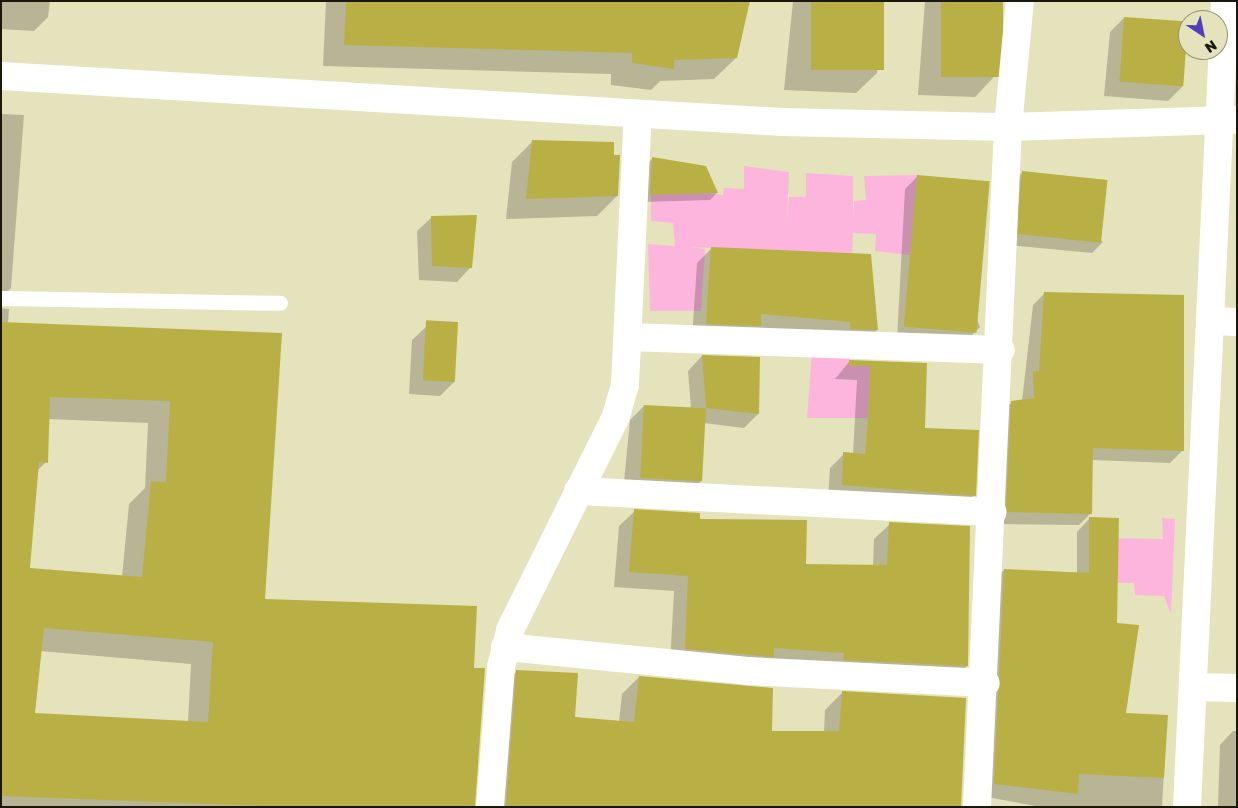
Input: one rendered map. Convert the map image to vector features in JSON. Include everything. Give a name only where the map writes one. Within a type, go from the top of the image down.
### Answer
[{"type":"street","points":[[977,807],[986,683],[992,512],[1001,350],[1008,127],[1020,1]]},
{"type":"street","points":[[1187,807],[1193,687],[1224,322],[1229,119],[1225,1]]},
{"type":"street","points":[[1,76],[638,114],[1008,127],[1152,126],[1229,119]]},
{"type":"street","points":[[490,807],[504,647],[517,612],[616,416],[625,385],[638,114]]},
{"type":"street","points":[[628,337],[1001,350]]},
{"type":"street","points":[[578,491],[992,512]]},
{"type":"street","points":[[504,647],[748,671],[986,683]]},
{"type":"street","points":[[1193,687],[1237,688]]},
{"type":"lane","points":[[1,298],[280,303]]},
{"type":"shaded area","points":[[744,166],[789,172],[787,221],[789,197],[806,197],[806,173],[853,176],[853,218],[854,201],[866,200],[864,176],[917,175],[917,256],[875,251],[876,234],[853,233],[852,254],[691,247],[705,249],[701,311],[650,311],[648,244],[675,246],[673,223],[651,221],[651,188],[723,195],[724,188],[744,189]]},
{"type":"shaded area","points":[[812,351],[849,353],[849,366],[870,366],[868,418],[807,418]]},
{"type":"shaded area","points":[[1162,518],[1175,519],[1171,614],[1164,596],[1135,595],[1134,583],[1118,583],[1108,538],[1163,539]]},
{"type":"building","points":[[346,1],[750,1],[737,58],[674,60],[674,69],[632,63],[632,53],[344,45]]},
{"type":"building","points":[[811,1],[884,1],[884,70],[811,70]]},
{"type":"building","points":[[941,1],[1003,1],[1003,77],[941,77]]},
{"type":"building","points":[[1124,17],[1178,21],[1178,60],[1185,60],[1183,86],[1119,82]]},
{"type":"building","points":[[532,140],[614,142],[614,155],[620,155],[618,196],[526,199]]},
{"type":"building","points":[[652,157],[706,166],[718,193],[650,195]]},
{"type":"building","points":[[1022,171],[1108,180],[1101,243],[1015,234]]},
{"type":"building","points":[[917,175],[990,181],[976,333],[904,326]]},
{"type":"building","points":[[477,215],[472,268],[432,266],[431,216]]},
{"type":"building","points":[[711,247],[871,254],[878,330],[850,329],[850,322],[761,314],[761,326],[706,324]]},
{"type":"building","points":[[1044,292],[1184,295],[1184,451],[1093,448],[1092,514],[1007,512],[1011,401],[1034,398],[1033,371],[1039,372]]},
{"type":"building","points":[[426,320],[458,322],[455,382],[423,380]]},
{"type":"building","points":[[1,322],[282,333],[265,599],[477,606],[474,668],[485,668],[475,807],[287,807],[1,796]],"holes":[[[50,397],[170,401],[166,482],[151,481],[142,577],[30,568],[39,462],[48,463]],[[44,628],[213,642],[208,722],[35,713]]]},
{"type":"building","points":[[702,355],[760,357],[759,414],[706,408]]},
{"type":"building","points":[[849,360],[927,363],[925,428],[979,430],[976,496],[842,485],[843,452],[865,454],[868,418],[870,366],[849,366]]},
{"type":"building","points":[[644,405],[706,408],[702,481],[640,478]]},
{"type":"building","points":[[634,509],[700,513],[700,519],[807,520],[806,564],[887,565],[889,522],[970,526],[968,666],[843,660],[844,653],[774,648],[774,657],[685,649],[688,576],[629,572]]},
{"type":"building","points":[[1089,517],[1119,518],[1117,623],[1139,625],[1126,713],[1168,715],[1164,778],[1079,774],[1078,794],[994,784],[1004,569],[1089,573]]},
{"type":"building","points":[[516,670],[578,673],[575,717],[634,722],[639,676],[773,688],[772,731],[839,731],[842,691],[966,698],[961,807],[506,807]]}]
